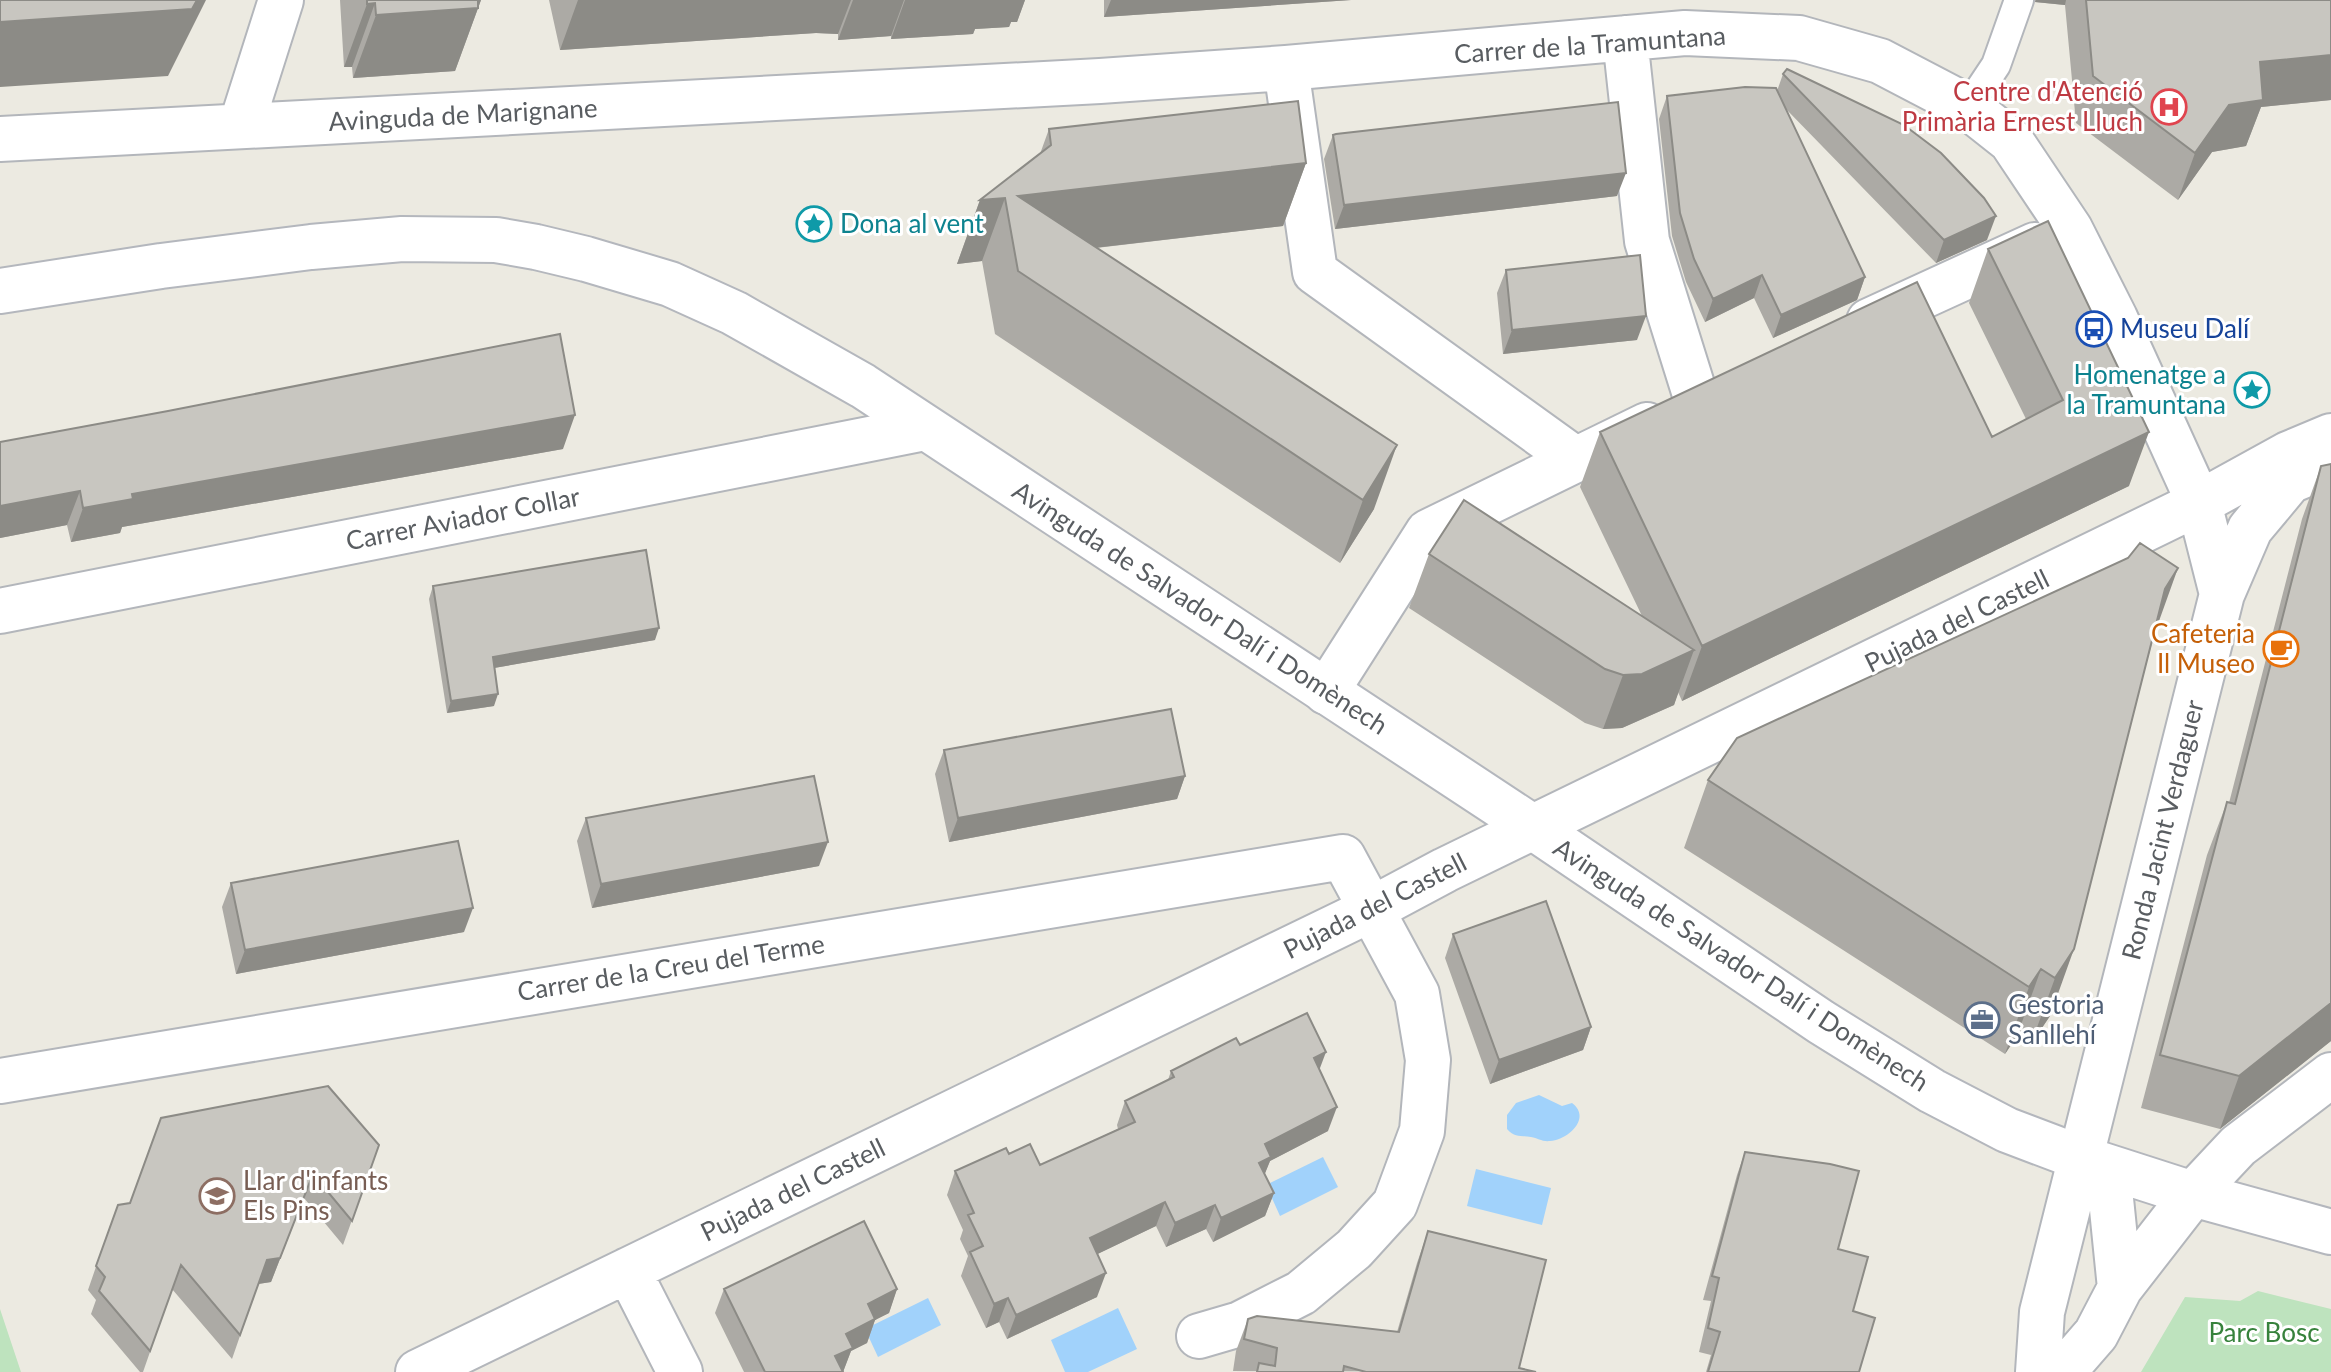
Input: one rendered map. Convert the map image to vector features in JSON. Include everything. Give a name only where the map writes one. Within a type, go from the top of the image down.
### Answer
[{"type":"street","points":[[241,126],[281,0]]},
{"type":"street","name":"Carrer de la Tramuntana","points":[[926,91],[1286,68],[1685,33],[1799,38],[1880,61],[1968,107],[2011,141],[2070,229],[2115,318],[2199,503]]},
{"type":"street","points":[[1625,38],[1647,241],[1697,401]]},
{"type":"street","points":[[1286,68],[1315,272],[1575,459]]},
{"type":"street","name":"Avinguda de Marignane","points":[[0,139],[926,91]]},
{"type":"street","points":[[1840,335],[2070,229]]},
{"type":"street","name":"Avinguda de Salvador Dalí i Domènech","points":[[0,291],[161,266],[402,239],[496,240],[586,259],[670,284],[801,348],[1534,828],[1821,1022],[1932,1091],[2007,1130],[2081,1158],[2193,1194],[2331,1232]]},
{"type":"street","points":[[1326,692],[1428,532],[1740,381]]},
{"type":"street","name":"Carrer Aviador Collar","points":[[0,611],[925,428]]},
{"type":"street","name":"Pujada del Castell","points":[[418,1372],[1372,909],[1445,870],[2199,503],[2288,454],[2331,436]]},
{"type":"street","points":[[2222,594],[2250,529],[2290,481],[2331,464]]},
{"type":"street","name":"Ronda Jacint Verdaguer","points":[[2038,1372],[2042,1312],[2222,594],[2199,503]]},
{"type":"street","name":"Carrer de la Creu del Terme","points":[[0,1081],[1343,857],[1372,909]]},
{"type":"street","points":[[1199,1336],[1240,1324],[1301,1293],[1354,1249],[1395,1204],[1422,1131],[1428,1060],[1417,994],[1372,909]]},
{"type":"street","points":[[2063,1372],[2096,1334],[2120,1288],[2193,1194],[2238,1146],[2331,1075]]},
{"type":"street","points":[[2081,1158],[2111,1199],[2120,1288]]},
{"type":"street","points":[[628,1270],[680,1372]]},
{"type":"lane","points":[[1968,107],[1996,65],[2019,0]]},
{"type":"green space","name":"Parc Bosc","points":[[2258,1291],[2331,1309],[2331,1372],[2141,1372],[2185,1297],[2240,1301]]},
{"type":"green space","points":[[0,1309],[21,1372],[0,1372]]},
{"type":"water","points":[[1539,1095],[1562,1106],[1572,1103],[1578,1109],[1579,1121],[1564,1137],[1547,1141],[1515,1135],[1507,1129],[1507,1115],[1516,1103]]},
{"type":"water","points":[[1323,1157],[1338,1187],[1280,1216],[1266,1185]]},
{"type":"water","points":[[1476,1169],[1551,1188],[1542,1225],[1467,1206]]},
{"type":"water","points":[[928,1298],[941,1325],[878,1357],[865,1329]]},
{"type":"water","points":[[1118,1308],[1137,1349],[1088,1372],[1065,1372],[1051,1340]]},
{"type":"building","points":[[0,0],[197,0],[192,9],[0,22]]},
{"type":"building","points":[[367,0],[478,0],[478,8],[376,15],[375,3],[367,4]]},
{"type":"building","points":[[2086,0],[2331,0],[2331,55],[2260,62],[2263,100],[2229,105],[2195,153],[2093,76]]},
{"type":"building","points":[[1787,69],[1904,125],[1941,153],[1984,198],[1996,216],[1944,240],[1783,74]]},
{"type":"building","points":[[1745,87],[1776,88],[1865,277],[1781,315],[1762,275],[1713,299],[1694,259],[1680,213],[1667,96]]},
{"type":"building","points":[[1298,101],[1306,163],[1018,196],[1397,445],[1363,500],[1018,271],[1005,198],[980,200],[1051,145],[1049,129]]},
{"type":"building","points":[[1618,102],[1626,173],[1344,205],[1333,135]]},
{"type":"building","points":[[2048,221],[2149,432],[1702,646],[1600,432],[1917,282],[1992,437],[2063,400],[1988,249]]},
{"type":"building","points":[[1640,255],[1646,316],[1512,330],[1506,270]]},
{"type":"building","points":[[560,334],[575,415],[132,494],[133,499],[83,508],[80,491],[0,506],[0,442]]},
{"type":"building","points":[[2331,464],[2331,1003],[2239,1076],[2160,1055],[2227,802],[2235,804],[2321,466]]},
{"type":"building","points":[[1464,500],[1694,650],[1642,674],[1623,675],[1605,669],[1429,554]]},
{"type":"building","points":[[2140,543],[2178,568],[2165,589],[2074,949],[2055,978],[2041,969],[2029,987],[1708,780],[1737,738],[2128,558]]},
{"type":"building","points":[[646,550],[659,628],[493,657],[498,694],[451,701],[433,586]]},
{"type":"building","points":[[1171,709],[1185,776],[958,818],[944,750]]},
{"type":"building","points":[[814,776],[828,842],[601,884],[586,818]]},
{"type":"building","points":[[458,841],[473,908],[245,950],[231,883]]},
{"type":"building","points":[[1546,901],[1591,1027],[1499,1060],[1453,934]]},
{"type":"building","points":[[1307,1013],[1326,1052],[1314,1058],[1337,1107],[1265,1144],[1271,1157],[1259,1163],[1274,1193],[1221,1218],[1215,1205],[1175,1223],[1165,1202],[1090,1238],[1106,1273],[1016,1315],[1008,1298],[994,1304],[970,1252],[983,1246],[968,1215],[974,1213],[955,1171],[1006,1148],[1009,1154],[1030,1144],[1040,1165],[1135,1122],[1125,1101],[1174,1077],[1171,1071],[1236,1038],[1240,1045]]},
{"type":"building","points":[[328,1086],[379,1145],[352,1221],[313,1174],[280,1258],[267,1260],[240,1335],[181,1265],[150,1351],[99,1291],[105,1277],[96,1266],[118,1205],[130,1203],[161,1118]]},
{"type":"building","points":[[1745,1152],[1859,1171],[1838,1249],[1868,1257],[1853,1311],[1875,1318],[1859,1372],[1708,1372],[1720,1332],[1708,1328],[1719,1278],[1712,1276]]},
{"type":"building","points":[[864,1221],[897,1289],[868,1304],[875,1319],[846,1334],[853,1348],[835,1356],[843,1372],[765,1372],[724,1289]]},
{"type":"building","points":[[1428,1231],[1546,1260],[1519,1368],[1536,1372],[1366,1372],[1344,1366],[1343,1372],[1257,1372],[1259,1363],[1275,1366],[1277,1348],[1244,1339],[1248,1319],[1257,1316],[1399,1332]]},
{"type":"place","name":"Centre d'Atenció Primària Ernest Lluch","points":[[2169,107]]},
{"type":"place","name":"Dona al vent","points":[[814,224]]},
{"type":"place","name":"Museu Dalí","points":[[2094,329]]},
{"type":"place","name":"Homenatge a la Tramuntana","points":[[2252,390]]},
{"type":"place","name":"Cafeteria Il Museo","points":[[2281,649]]},
{"type":"place","name":"Gestoria Sanllehí","points":[[1982,1020]]},
{"type":"place","name":"Llar d'infants Els Pins","points":[[217,1196]]}]
